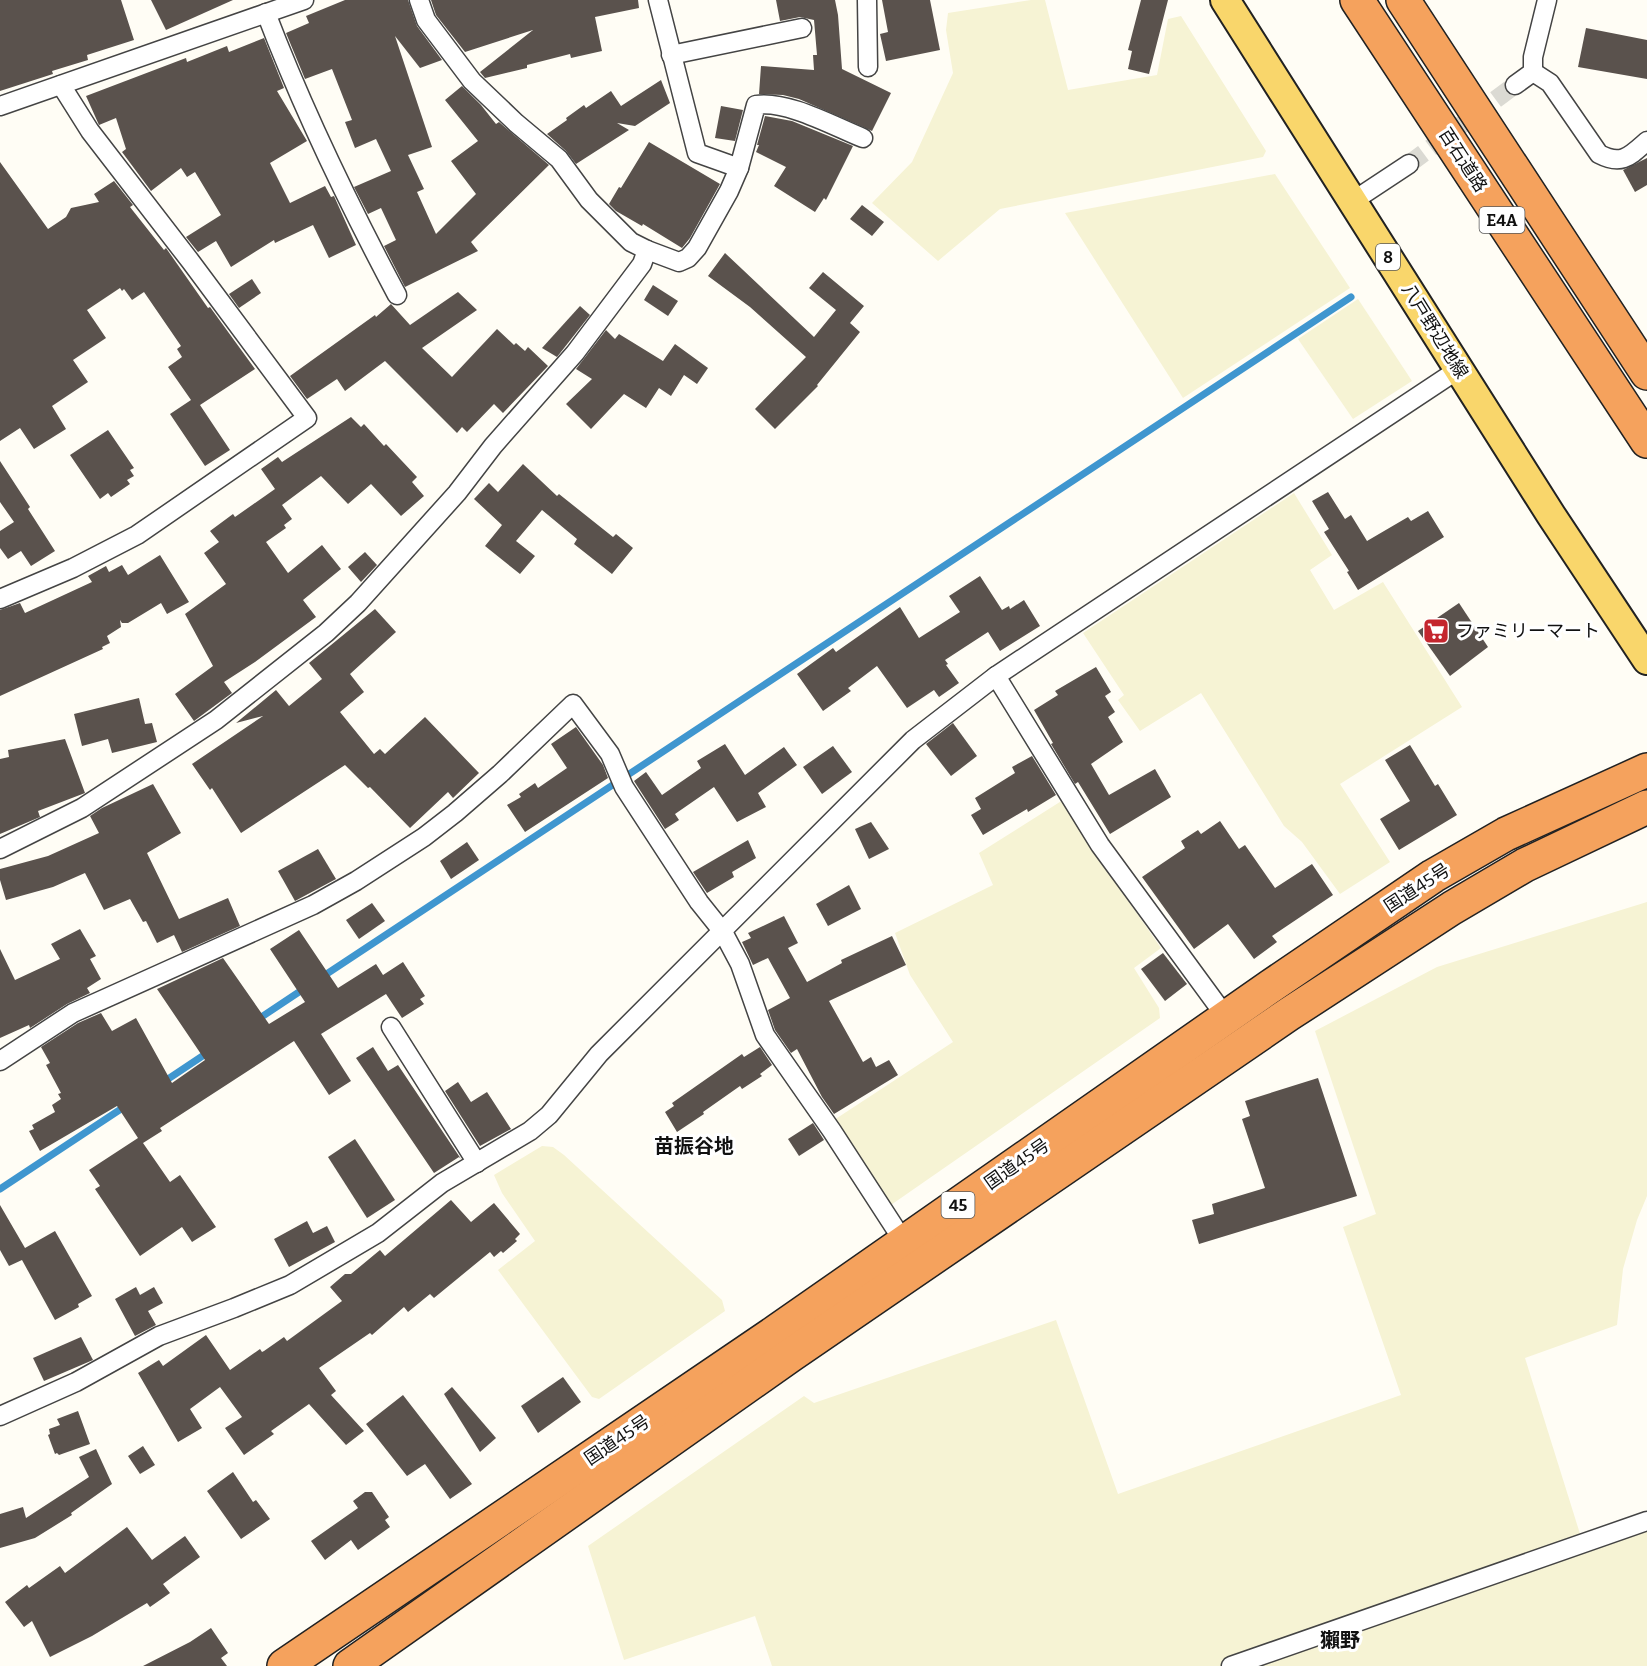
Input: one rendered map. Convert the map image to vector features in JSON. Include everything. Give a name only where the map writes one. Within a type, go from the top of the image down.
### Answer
[{"type":"highway","name":"百石道路","points":[[1357,0],[1647,441]]},
{"type":"highway","name":"E4A","points":[[1402,0],[1647,373]]},
{"type":"highway","name":"国道45号","points":[[284,1666],[777,1332],[1226,1017],[1433,876],[1506,834],[1647,770]]},
{"type":"highway","name":"国道45号","points":[[350,1666],[791,1355],[1289,1014],[1452,908],[1525,866],[1647,807]]},
{"type":"main road","name":"八戸野辺地線","points":[[1225,0],[1551,515],[1647,660]]},
{"type":"street","points":[[0,106],[304,0]]},
{"type":"street","points":[[419,0],[426,20],[472,81],[516,123],[559,159],[588,200],[631,242],[679,262],[688,258],[697,248],[729,191],[739,168],[756,105],[767,103],[796,111],[863,138]]},
{"type":"street","points":[[658,0],[697,153],[739,168]]},
{"type":"street","points":[[867,0],[868,68]]},
{"type":"street","points":[[1533,72],[1533,57],[1547,0]]},
{"type":"street","points":[[266,13],[322,147],[356,219],[397,295]]},
{"type":"street","points":[[671,55],[802,28]]},
{"type":"street","points":[[1515,85],[1533,72]]},
{"type":"street","points":[[1533,72],[1550,82],[1599,154],[1610,160],[1621,160],[1634,153],[1647,141]]},
{"type":"street","points":[[0,599],[73,568],[137,535],[307,418],[90,131],[61,85]]},
{"type":"street","points":[[1353,201],[1409,164]]},
{"type":"street","points":[[0,849],[82,808],[216,720],[326,633],[358,603],[457,493],[493,446],[575,353],[642,264],[647,250]]},
{"type":"street","points":[[0,1416],[76,1382],[159,1336],[290,1285],[378,1233],[442,1184],[530,1131],[549,1115],[599,1054],[913,740],[996,676],[1459,369]]},
{"type":"street","points":[[996,676],[1100,845],[1226,1017]]},
{"type":"street","points":[[0,1060],[73,1013],[302,909],[356,881],[424,837],[455,813],[500,774],[573,704],[610,754],[624,787],[699,902],[723,932],[740,964],[765,1035],[832,1131],[904,1242]]},
{"type":"street","points":[[391,1027],[477,1163]]},
{"type":"street","points":[[1231,1666],[1647,1521]]},
{"type":"shaded area","points":[[1031,0],[1045,0],[1068,90],[1157,75],[1168,19],[1181,16],[1266,151],[1263,157],[1000,209],[938,261],[872,203],[912,162],[953,73],[946,30],[948,13]]},
{"type":"shaded area","points":[[1275,174],[1350,288],[1183,398],[1065,213]]},
{"type":"shaded area","points":[[1358,299],[1412,381],[1353,419],[1298,339]]},
{"type":"shaded area","points":[[1294,493],[1332,555],[1310,570],[1334,610],[1383,582],[1462,707],[1340,784],[1390,862],[1340,894],[1302,842],[1284,826],[1201,693],[1140,731],[1118,700],[1124,695],[1083,633]]},
{"type":"shaded area","points":[[1063,800],[1090,846],[1161,948],[1134,968],[1159,1008],[1160,1018],[888,1207],[834,1120],[953,1042],[910,975],[895,933],[993,885],[979,853]]},
{"type":"shaded area","points":[[1647,902],[1647,1196],[1637,1220],[1623,1269],[1617,1325],[1525,1358],[1586,1553],[1647,1531],[1647,1666],[772,1666],[755,1616],[624,1660],[588,1546],[804,1396],[814,1403],[1056,1320],[1118,1494],[1401,1395],[1343,1227],[1376,1214],[1315,1031],[1437,967]]},
{"type":"shaded area","points":[[542,1146],[553,1147],[564,1155],[722,1300],[725,1311],[599,1399],[592,1397],[498,1270],[535,1241],[502,1193],[494,1175]]},
{"type":"building","points":[[0,0],[121,0],[134,40],[87,55],[88,60],[52,71],[53,74],[0,91]]},
{"type":"building","points":[[151,0],[233,0],[166,30]]},
{"type":"building","points":[[345,0],[408,0],[417,26],[442,60],[420,68],[395,36],[432,147],[408,155],[424,189],[417,192],[436,234],[476,194],[451,161],[478,141],[445,100],[462,86],[496,124],[499,122],[549,165],[471,242],[478,251],[405,287],[384,246],[396,240],[381,208],[368,214],[354,187],[391,171],[376,139],[355,148],[345,122],[352,120],[332,69],[305,79],[286,33],[309,23],[306,16]]},
{"type":"building","points":[[431,0],[638,0],[639,8],[595,17],[602,51],[571,58],[570,54],[485,78],[480,72],[533,30],[465,52],[436,15]]},
{"type":"building","points":[[776,0],[835,0],[842,69],[891,93],[872,131],[799,99],[783,95],[759,94],[761,66],[814,70],[813,55],[817,55],[814,20],[800,17],[780,21]]},
{"type":"building","points":[[882,0],[930,0],[940,50],[886,61],[880,34],[888,32]]},
{"type":"building","points":[[1141,0],[1168,0],[1149,74],[1128,69],[1132,51],[1128,50]]},
{"type":"building","points":[[1586,28],[1647,40],[1647,79],[1578,67]]},
{"type":"building","points":[[264,38],[284,88],[277,91],[307,141],[270,163],[290,203],[325,186],[331,197],[334,196],[356,245],[329,258],[313,225],[275,243],[274,240],[231,267],[216,241],[198,252],[186,237],[221,215],[195,172],[187,177],[181,168],[151,191],[122,152],[126,149],[116,118],[99,125],[86,96],[186,58],[187,62],[227,46],[229,52]]},
{"type":"building","points":[[661,80],[670,103],[635,126],[617,123],[629,130],[576,164],[566,151],[547,134],[584,105],[586,108],[611,91],[621,106]]},
{"type":"building","points":[[721,106],[743,110],[735,141],[715,138]]},
{"type":"building","points":[[765,116],[792,121],[853,146],[826,200],[824,198],[815,212],[774,186],[786,167],[756,152]]},
{"type":"building","points":[[649,142],[720,184],[682,248],[643,224],[642,226],[616,211],[609,204]]},
{"type":"building","points":[[1647,158],[1647,185],[1635,192],[1623,170]]},
{"type":"building","points":[[0,162],[48,229],[66,217],[71,208],[99,202],[94,194],[114,181],[133,205],[130,207],[164,250],[166,248],[255,369],[200,405],[230,450],[205,466],[170,414],[191,400],[168,367],[182,357],[177,349],[181,346],[144,292],[132,300],[124,289],[122,291],[120,288],[87,310],[106,338],[73,360],[88,382],[52,406],[66,429],[34,449],[20,428],[0,441]]},
{"type":"building","points":[[862,205],[884,222],[872,236],[850,219]]},
{"type":"building","points":[[725,253],[814,337],[836,310],[809,288],[823,272],[864,306],[850,323],[860,332],[818,386],[775,429],[755,409],[806,357],[750,307],[708,276]]},
{"type":"building","points":[[252,279],[261,293],[239,308],[229,294]]},
{"type":"building","points":[[653,285],[678,301],[668,316],[644,300]]},
{"type":"building","points":[[458,292],[477,310],[422,348],[452,377],[497,329],[514,345],[516,343],[525,351],[528,347],[548,366],[503,413],[494,404],[467,432],[462,427],[457,433],[385,361],[345,391],[337,379],[307,399],[290,376],[375,315],[376,317],[391,304],[410,325]]},
{"type":"building","points":[[580,306],[590,315],[557,357],[542,348]]},
{"type":"building","points":[[606,330],[615,339],[619,334],[663,361],[675,344],[708,368],[697,384],[684,375],[671,396],[659,388],[646,408],[624,394],[591,429],[566,404],[592,379],[576,369]]},
{"type":"building","points":[[351,417],[361,427],[364,424],[384,446],[386,444],[417,477],[412,482],[424,496],[401,516],[371,484],[348,504],[321,476],[282,505],[292,519],[284,525],[286,528],[266,542],[288,573],[322,545],[341,569],[303,600],[316,617],[224,682],[232,693],[194,721],[175,694],[213,666],[185,614],[226,584],[204,553],[219,542],[210,531],[233,514],[235,517],[275,489],[261,469],[278,457],[282,462]]},
{"type":"building","points":[[108,430],[134,468],[130,470],[134,476],[127,480],[130,484],[111,497],[108,493],[100,499],[70,455]]},
{"type":"building","points":[[0,461],[55,551],[31,566],[21,551],[8,559],[0,548],[0,531],[14,522],[0,502]]},
{"type":"building","points":[[523,464],[557,496],[559,494],[613,537],[616,534],[633,548],[612,574],[574,544],[577,539],[542,510],[516,541],[535,556],[520,574],[485,546],[502,525],[474,499],[489,483],[498,492]]},
{"type":"building","points":[[1328,492],[1345,519],[1351,515],[1367,541],[1408,517],[1411,521],[1428,511],[1444,537],[1358,590],[1347,572],[1349,571],[1324,532],[1329,529],[1312,501]]},
{"type":"building","points":[[365,552],[377,565],[361,582],[348,567]]},
{"type":"building","points":[[160,555],[189,602],[167,614],[161,603],[128,623],[122,623],[120,620],[121,627],[107,636],[110,643],[102,647],[103,649],[0,696],[0,610],[20,603],[25,613],[92,582],[88,576],[106,566],[109,572],[122,565],[128,575]]},
{"type":"building","points":[[980,576],[1002,610],[1009,606],[1010,609],[1024,600],[1040,626],[1000,651],[988,632],[945,660],[959,683],[939,697],[934,690],[907,708],[877,666],[848,688],[851,691],[823,711],[797,674],[833,648],[836,652],[900,607],[919,638],[960,612],[949,596]]},
{"type":"building","points":[[1459,603],[1488,647],[1450,676],[1418,631]]},
{"type":"building","points":[[375,609],[396,632],[350,674],[364,692],[340,712],[374,754],[380,749],[385,754],[425,717],[479,773],[453,798],[448,792],[410,828],[345,765],[241,833],[212,788],[210,790],[192,764],[263,716],[236,723],[276,690],[289,706],[322,679],[309,663]]},
{"type":"building","points":[[1096,667],[1111,692],[1105,696],[1115,712],[1108,717],[1123,742],[1091,764],[1109,795],[1155,769],[1171,797],[1110,834],[1078,782],[1075,784],[1034,710],[1058,695],[1055,691]]},
{"type":"building","points":[[139,698],[145,724],[152,723],[157,742],[112,753],[108,739],[82,746],[74,714]]},
{"type":"building","points":[[953,723],[977,756],[951,776],[926,744]]},
{"type":"building","points":[[576,727],[603,765],[608,778],[525,832],[507,805],[521,797],[519,794],[535,783],[538,788],[567,768],[551,744]]},
{"type":"building","points":[[65,739],[85,793],[38,811],[40,817],[0,834],[0,759],[9,757],[8,750]]},
{"type":"building","points":[[725,744],[745,775],[784,747],[797,765],[758,793],[766,807],[737,822],[714,787],[675,814],[679,820],[665,829],[634,781],[646,772],[662,795],[701,768],[697,761]]},
{"type":"building","points":[[1410,745],[1435,786],[1438,784],[1457,815],[1399,850],[1380,819],[1410,801],[1385,760]]},
{"type":"building","points":[[833,746],[852,772],[822,794],[803,767]]},
{"type":"building","points":[[1032,756],[1056,795],[983,835],[971,815],[981,809],[975,798],[1015,773],[1012,767]]},
{"type":"building","points":[[153,784],[181,833],[147,853],[179,919],[228,898],[240,926],[182,952],[174,935],[157,943],[146,921],[143,922],[130,899],[104,910],[85,873],[53,887],[6,900],[0,880],[0,869],[48,856],[99,833],[90,816]]},
{"type":"building","points":[[1220,821],[1239,849],[1245,845],[1275,888],[1312,864],[1333,895],[1272,936],[1277,942],[1254,959],[1228,924],[1194,949],[1142,877],[1185,848],[1181,841],[1198,830],[1201,834]]},
{"type":"building","points":[[871,822],[889,849],[869,859],[855,829]]},
{"type":"building","points":[[748,840],[756,858],[732,872],[734,877],[707,893],[693,872]]},
{"type":"building","points":[[467,842],[479,860],[451,879],[440,861]]},
{"type":"building","points":[[318,849],[336,879],[295,901],[278,871]]},
{"type":"building","points":[[849,885],[861,909],[828,926],[816,904]]},
{"type":"building","points":[[372,903],[385,921],[359,939],[346,920]]},
{"type":"building","points":[[784,916],[798,943],[788,948],[807,982],[842,963],[841,960],[892,936],[906,965],[829,1001],[863,1062],[871,1057],[876,1067],[889,1060],[898,1075],[834,1114],[822,1097],[797,1049],[791,1053],[775,1030],[768,1010],[790,998],[768,958],[753,965],[742,942],[751,938],[748,933]]},
{"type":"building","points":[[80,929],[96,956],[90,959],[101,979],[87,988],[90,993],[67,1004],[30,1028],[29,1025],[0,1038],[0,949],[15,980],[60,959],[51,944]]},
{"type":"building","points":[[299,930],[338,988],[376,964],[383,975],[403,962],[425,996],[420,999],[424,1004],[402,1018],[386,994],[321,1034],[351,1081],[329,1095],[294,1041],[160,1128],[162,1131],[143,1143],[170,1182],[180,1175],[216,1227],[192,1242],[182,1227],[140,1256],[95,1189],[100,1186],[89,1170],[138,1138],[117,1106],[40,1151],[29,1131],[34,1129],[32,1125],[55,1112],[52,1105],[61,1099],[58,1094],[61,1093],[46,1065],[50,1063],[41,1047],[78,1023],[101,1013],[112,1031],[136,1018],[172,1083],[205,1060],[157,989],[223,958],[269,1024],[305,1002],[270,949]]},
{"type":"building","points":[[1163,953],[1187,984],[1165,1001],[1141,969]]},
{"type":"building","points":[[373,1047],[388,1071],[398,1065],[461,1159],[459,1157],[434,1173],[356,1058]]},
{"type":"building","points":[[760,1047],[772,1065],[760,1074],[762,1076],[742,1089],[740,1086],[677,1132],[665,1112],[674,1106],[672,1103],[742,1054],[744,1057]]},
{"type":"building","points":[[1318,1078],[1357,1196],[1199,1244],[1192,1220],[1214,1214],[1212,1204],[1265,1188],[1242,1119],[1250,1116],[1245,1101]]},
{"type":"building","points":[[458,1082],[471,1102],[487,1092],[511,1129],[480,1146],[445,1091]]},
{"type":"building","points":[[813,1123],[824,1140],[799,1156],[788,1139]]},
{"type":"building","points":[[355,1139],[395,1200],[367,1218],[328,1157]]},
{"type":"building","points":[[451,1200],[471,1222],[494,1203],[520,1234],[515,1239],[517,1241],[503,1253],[501,1251],[494,1257],[490,1252],[434,1298],[430,1294],[408,1312],[404,1307],[372,1335],[370,1333],[319,1368],[336,1391],[331,1395],[364,1431],[346,1445],[309,1404],[271,1431],[274,1434],[244,1455],[225,1428],[242,1417],[220,1387],[190,1409],[202,1428],[178,1442],[138,1373],[159,1360],[163,1366],[206,1335],[230,1370],[260,1349],[262,1352],[284,1337],[287,1341],[342,1301],[330,1287],[345,1274],[351,1274],[380,1250],[385,1256]]},
{"type":"building","points":[[0,1205],[25,1248],[55,1231],[92,1296],[78,1304],[79,1307],[55,1320],[22,1260],[9,1266],[0,1250]]},
{"type":"building","points":[[307,1221],[313,1233],[327,1226],[335,1242],[289,1267],[274,1239]]},
{"type":"building","points":[[136,1287],[140,1295],[154,1287],[163,1303],[148,1311],[156,1325],[135,1336],[115,1299]]},
{"type":"building","points":[[81,1337],[93,1360],[44,1381],[33,1358]]},
{"type":"building","points":[[563,1377],[581,1402],[538,1433],[521,1406]]},
{"type":"building","points":[[452,1387],[496,1438],[480,1452],[444,1394]]},
{"type":"building","points":[[403,1395],[472,1484],[450,1499],[425,1464],[407,1476],[366,1424]]},
{"type":"building","points":[[78,1411],[90,1444],[59,1455],[55,1454],[48,1435],[50,1434],[49,1429],[60,1425],[57,1419]]},
{"type":"building","points":[[143,1446],[155,1465],[140,1474],[128,1456]]},
{"type":"building","points":[[96,1449],[112,1484],[71,1513],[72,1515],[35,1538],[0,1548],[0,1514],[23,1507],[26,1518],[89,1477],[79,1457]]},
{"type":"building","points":[[233,1472],[253,1502],[256,1500],[270,1519],[241,1539],[207,1491]]},
{"type":"building","points":[[365,1492],[372,1492],[389,1517],[385,1520],[390,1527],[358,1550],[351,1540],[325,1560],[311,1541],[358,1508],[353,1501]]},
{"type":"building","points":[[127,1527],[152,1560],[185,1536],[200,1557],[163,1584],[170,1593],[150,1607],[147,1603],[92,1636],[50,1657],[32,1621],[24,1627],[5,1602],[27,1585],[29,1588],[60,1566],[65,1573]]},
{"type":"building","points":[[211,1628],[228,1653],[221,1658],[227,1666],[143,1666],[190,1642]]},
{"type":"waterway","points":[[322,977],[1351,297]]},
{"type":"waterway","points":[[257,1020],[305,988]]},
{"type":"waterway","points":[[162,1083],[210,1051]]},
{"type":"waterway","points":[[0,1189],[127,1105]]},
{"type":"tunnel","points":[[1409,164],[1515,85]]},
{"type":"place","name":"ファミリーマート","points":[[1436,631]]},
{"type":"district","name":"苗振谷地","points":[[694,1146]]},
{"type":"district","name":"獺野","points":[[1340,1640]]}]
